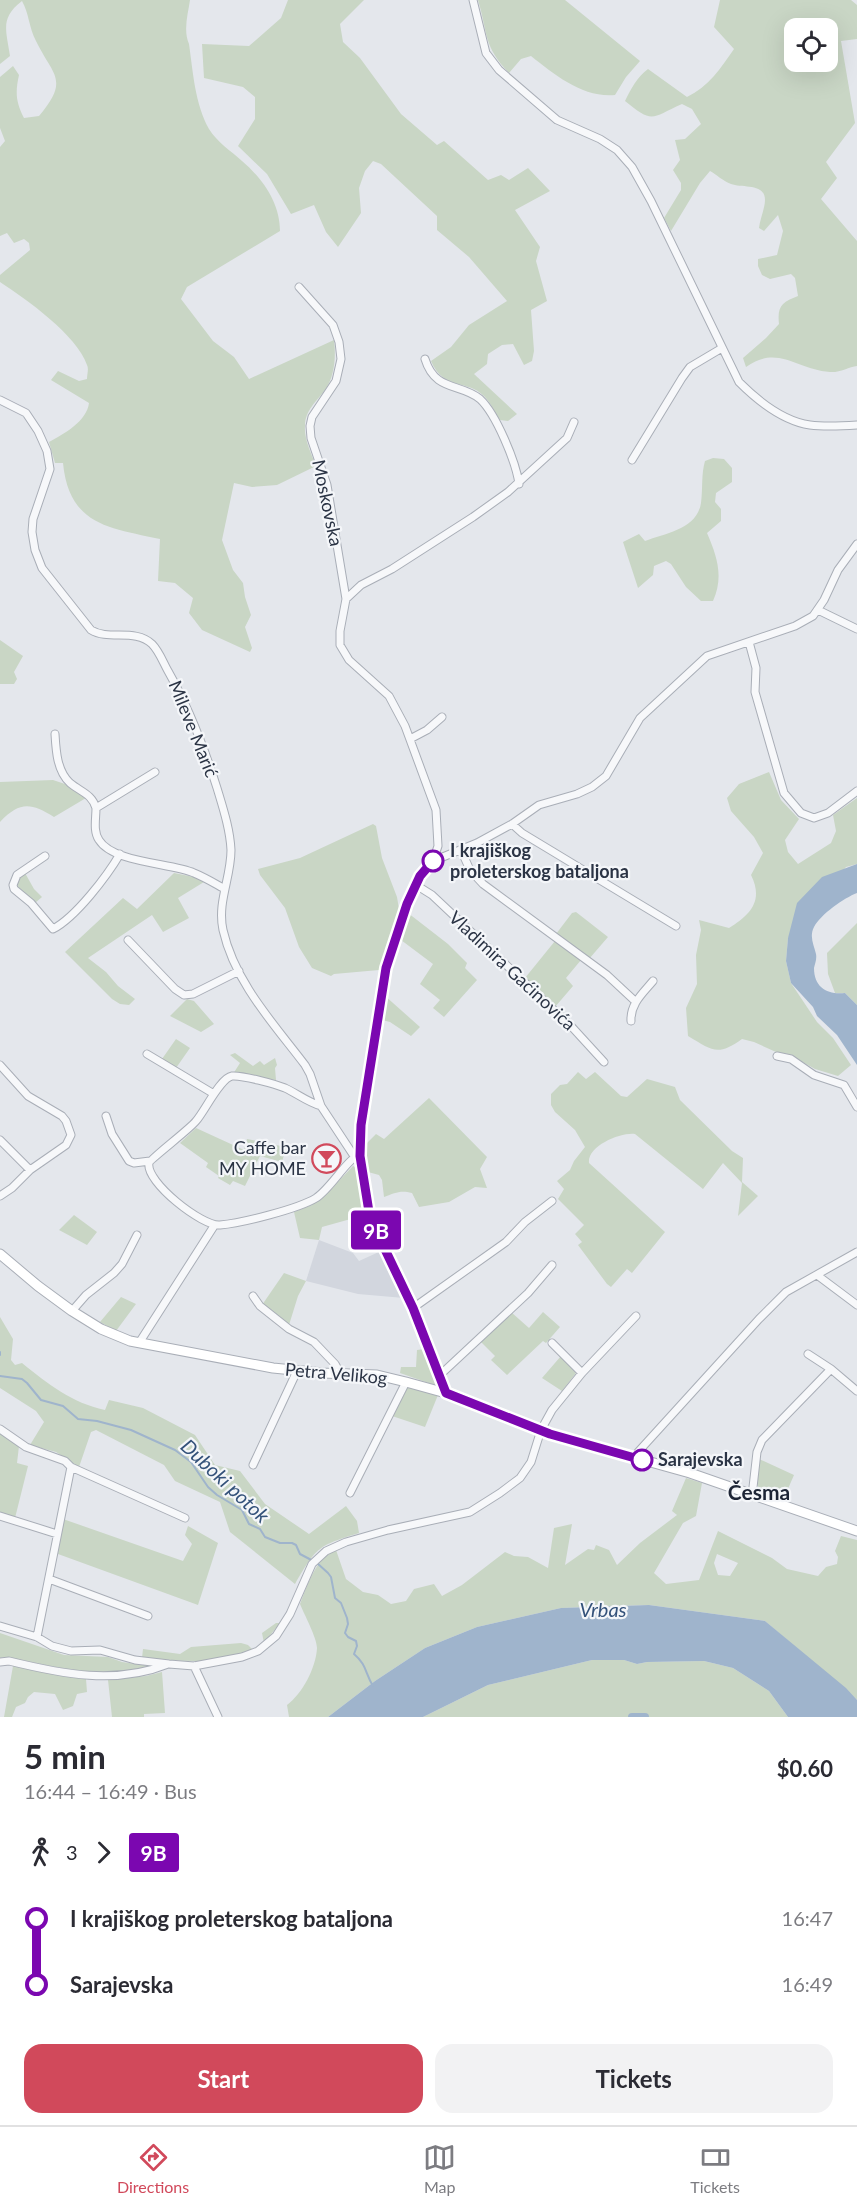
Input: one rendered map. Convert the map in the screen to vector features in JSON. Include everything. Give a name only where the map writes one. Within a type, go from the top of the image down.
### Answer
[{"type":"street","points":[[473,0],[486,53],[499,70],[557,120],[600,139],[617,150],[632,166],[739,382],[758,401],[809,425],[857,425]]},
{"type":"street","name":"Moskovska","points":[[298,287],[333,325],[339,342],[341,359],[336,381],[312,417],[309,426],[327,484],[346,599],[340,631],[342,650],[389,696],[410,739],[436,810],[438,846],[433,861]]},
{"type":"street","points":[[632,460],[690,367],[722,348]]},
{"type":"street","points":[[425,359],[428,369],[445,385],[479,399],[491,414],[517,468],[519,484]]},
{"type":"street","name":"Mileve Marić","points":[[0,400],[27,412],[47,451],[50,469],[36,509],[32,531],[35,550],[42,568],[91,630],[100,634],[136,636],[153,645],[184,699],[211,770],[230,837],[231,861],[223,888],[221,922],[225,938],[239,971],[257,1003],[310,1074],[321,1106],[357,1156]]},
{"type":"street","points":[[346,599],[361,585],[392,569],[473,518],[519,484],[567,438],[574,422]]},
{"type":"street","points":[[446,1393],[413,1308],[370,1218],[357,1156],[382,984],[400,924],[416,885],[433,861],[461,850],[512,824],[539,805],[592,787],[606,776],[640,718],[706,656],[795,626],[806,621],[818,610],[838,570],[857,544]]},
{"type":"street","points":[[818,610],[857,629]]},
{"type":"street","points":[[749,642],[756,668],[755,693],[784,793],[801,813],[814,818],[828,813],[857,791]]},
{"type":"street","points":[[410,739],[427,730],[442,717]]},
{"type":"street","points":[[55,734],[56,754],[63,773],[69,782],[93,799],[96,808],[95,827],[99,840],[105,846],[120,854],[194,873],[223,888]]},
{"type":"street","points":[[96,808],[155,772]]},
{"type":"street","points":[[512,824],[522,833],[676,926]]},
{"type":"street","points":[[438,846],[443,852],[449,854]]},
{"type":"street","points":[[461,850],[470,870],[483,884],[607,975],[636,1002]]},
{"type":"street","points":[[45,856],[17,875],[13,885],[14,889],[31,903],[52,929],[97,887],[120,854]]},
{"type":"street","name":"Vladimira Gaćinovića","points":[[416,885],[432,895],[571,1026],[604,1062]]},
{"type":"street","points":[[128,940],[184,995],[193,994],[239,971]]},
{"type":"street","points":[[631,1021],[631,1012],[636,1002],[654,981]]},
{"type":"street","points":[[147,1054],[214,1094]]},
{"type":"street","points":[[777,1056],[791,1059],[814,1075],[844,1085],[857,1107]]},
{"type":"street","points":[[0,1065],[28,1096],[55,1111],[66,1121],[70,1135],[68,1143],[30,1170],[12,1188],[0,1196]]},
{"type":"street","points":[[106,1116],[112,1134],[129,1161],[134,1163],[150,1161],[192,1127],[226,1078],[238,1076],[284,1088],[308,1103],[321,1106]]},
{"type":"street","points":[[0,1140],[30,1170]]},
{"type":"street","points":[[150,1161],[151,1175],[165,1192],[205,1222],[214,1226],[294,1207],[316,1197],[336,1180],[357,1156]]},
{"type":"street","points":[[413,1308],[506,1242],[525,1222],[552,1201]]},
{"type":"street","points":[[139,1343],[214,1226]]},
{"type":"street","points":[[72,1311],[86,1295],[122,1264],[137,1235]]},
{"type":"street","points":[[635,1458],[638,1452],[786,1292],[857,1252]]},
{"type":"street","name":"Petra Velikog","points":[[0,1254],[72,1311],[110,1333],[139,1343],[297,1371],[377,1375],[406,1382],[446,1393],[541,1430],[690,1473],[857,1531]]},
{"type":"street","points":[[440,1376],[528,1293],[552,1265]]},
{"type":"street","points":[[817,1275],[857,1305]]},
{"type":"street","points":[[253,1296],[260,1306],[289,1329],[314,1342],[335,1364],[340,1373]]},
{"type":"street","points":[[0,1626],[37,1637],[52,1646],[71,1651],[100,1650],[135,1659],[169,1664],[194,1666],[243,1657],[258,1651],[271,1642],[290,1614],[315,1562],[334,1546],[388,1530],[459,1515],[478,1508],[511,1486],[524,1474],[531,1462],[541,1430],[559,1400],[636,1316]]},
{"type":"street","points":[[552,1343],[582,1373]]},
{"type":"street","points":[[808,1354],[857,1391]]},
{"type":"street","points":[[752,1496],[757,1452],[762,1440],[831,1370]]},
{"type":"street","points":[[254,1465],[297,1371]]},
{"type":"street","points":[[350,1493],[406,1382]]},
{"type":"street","points":[[0,1429],[26,1447],[65,1461],[71,1467],[185,1518]]},
{"type":"street","points":[[37,1637],[71,1467]]},
{"type":"street","points":[[0,1516],[57,1534]]},
{"type":"street","points":[[49,1578],[148,1616]]},
{"type":"street","points":[[0,1662],[92,1677],[136,1674],[169,1664]]},
{"type":"street","points":[[194,1666],[218,1717]]},
{"type":"shaded area","points":[[319,1240],[353,1253],[359,1261],[381,1251],[404,1298],[358,1294],[306,1281]]},
{"type":"green space","points":[[0,0],[190,0],[186,33],[195,88],[204,119],[216,138],[250,168],[269,192],[277,211],[280,231],[187,287],[181,299],[213,341],[234,357],[249,379],[334,340],[335,359],[331,379],[309,410],[306,420],[307,441],[316,466],[277,485],[252,487],[234,483],[222,540],[233,570],[243,583],[251,615],[245,627],[252,648],[250,652],[202,630],[189,613],[193,598],[175,583],[158,581],[160,539],[124,531],[95,520],[83,511],[74,499],[67,484],[63,463],[55,463],[49,442],[68,431],[79,421],[84,416],[89,403],[51,380],[58,371],[79,381],[87,379],[88,368],[73,342],[62,330],[0,282],[0,275],[30,250],[29,243],[24,239],[14,243],[7,233],[0,236],[0,147],[5,141],[0,128],[0,77],[13,66],[19,75],[17,97],[24,118],[39,116],[54,94],[56,78],[34,36],[22,1],[7,19],[6,31],[10,56],[0,64]]},
{"type":"green space","points":[[288,0],[364,0],[340,24],[343,42],[360,58],[401,114],[437,145],[444,141],[488,180],[501,175],[509,180],[528,168],[550,191],[515,210],[540,247],[536,261],[547,301],[531,310],[534,351],[532,361],[524,365],[513,344],[502,345],[488,354],[487,364],[474,374],[517,414],[508,421],[500,420],[488,401],[477,391],[442,377],[431,361],[451,347],[469,325],[507,301],[469,257],[437,230],[437,216],[381,164],[373,161],[365,171],[359,188],[361,213],[338,247],[326,232],[314,205],[291,214],[267,174],[238,146],[255,119],[255,97],[243,87],[204,78],[202,44],[249,46],[281,18]]},
{"type":"green space","points":[[478,0],[565,0],[640,61],[626,77],[615,95],[592,93],[570,84],[531,56],[521,59],[509,73],[490,47]]},
{"type":"green space","points":[[720,0],[851,0],[857,5],[857,39],[841,41],[855,123],[826,162],[837,178],[821,199],[857,241],[857,366],[830,372],[788,360],[768,358],[746,367],[743,358],[779,324],[779,313],[782,306],[788,300],[798,296],[795,278],[791,274],[770,279],[762,275],[758,266],[758,259],[777,255],[783,231],[778,215],[764,231],[759,228],[765,200],[761,191],[752,187],[731,184],[710,171],[700,183],[671,231],[664,218],[681,190],[681,183],[673,170],[680,160],[675,140],[685,139],[701,124],[692,109],[682,104],[664,113],[647,116],[625,101],[637,79],[648,69],[687,97],[708,82],[734,49],[714,27]]},
{"type":"green space","points":[[713,458],[724,459],[732,468],[732,482],[716,493],[715,502],[721,509],[721,521],[707,533],[714,550],[719,575],[713,601],[701,601],[686,587],[671,564],[666,561],[654,566],[653,575],[638,588],[623,542],[639,534],[645,541],[679,529],[694,519],[701,503],[705,461]]},
{"type":"green space","points":[[0,640],[23,656],[14,672],[17,679],[14,684],[0,684]]},
{"type":"green space","points":[[769,772],[781,800],[799,819],[785,840],[788,852],[798,864],[831,843],[836,831],[833,815],[857,798],[857,864],[846,867],[788,938],[786,961],[791,983],[817,1022],[833,1038],[851,1065],[838,1076],[815,1069],[788,1054],[776,1052],[754,1042],[742,1039],[726,1048],[715,1050],[688,1036],[686,1008],[697,984],[696,955],[701,930],[699,920],[729,928],[749,912],[756,892],[751,875],[763,853],[754,837],[731,811],[727,798],[739,784]]},
{"type":"green space","points":[[53,780],[65,784],[86,798],[54,817],[39,809],[26,806],[14,810],[0,822],[0,782]]},
{"type":"green space","points":[[373,824],[376,826],[382,858],[397,897],[399,909],[379,970],[331,976],[312,968],[299,947],[285,908],[258,869],[300,858]]},
{"type":"green space","points":[[25,873],[34,889],[42,897],[35,903],[17,887],[19,878]]},
{"type":"green space","points":[[174,873],[194,877],[204,882],[178,898],[189,918],[163,932],[152,915],[88,958],[135,999],[129,1005],[120,1004],[112,999],[65,952],[123,898],[137,909]]},
{"type":"green space","points":[[576,912],[608,937],[589,959],[556,934],[572,913]]},
{"type":"green space","points":[[408,913],[448,944],[467,963],[465,968],[477,980],[444,1017],[433,1008],[440,1000],[420,984],[433,964],[401,940]]},
{"type":"green space","points":[[857,923],[857,1005],[845,993],[835,993],[828,974],[827,953]]},
{"type":"green space","points":[[555,941],[581,960],[566,978],[573,986],[555,1007],[525,978]]},
{"type":"green space","points":[[384,995],[420,1027],[411,1036],[390,1022],[382,1020]]},
{"type":"green space","points":[[187,999],[194,1001],[214,1024],[201,1032],[170,1016]]},
{"type":"green space","points":[[176,1039],[190,1048],[176,1068],[162,1059]]},
{"type":"green space","points":[[235,1053],[253,1066],[260,1061],[264,1065],[275,1058],[276,1080],[233,1074],[240,1063],[230,1055]]},
{"type":"green space","points":[[578,1072],[586,1079],[595,1072],[621,1096],[627,1097],[647,1079],[675,1087],[680,1100],[732,1151],[743,1158],[742,1182],[758,1196],[738,1216],[742,1183],[723,1163],[703,1189],[635,1134],[622,1135],[606,1141],[593,1151],[589,1163],[665,1232],[632,1273],[627,1269],[611,1287],[578,1245],[582,1242],[575,1234],[584,1225],[558,1199],[564,1189],[557,1181],[570,1170],[585,1147],[575,1130],[555,1112],[551,1105],[551,1094],[560,1085],[567,1084]]},
{"type":"green space","points":[[429,1098],[487,1157],[480,1169],[487,1188],[475,1187],[449,1202],[419,1207],[412,1193],[401,1192],[384,1197],[382,1180],[379,1175],[368,1172],[363,1147],[376,1134],[384,1139]]},
{"type":"green space","points":[[196,1128],[244,1150],[247,1139],[286,1147],[282,1162],[260,1156],[245,1186],[233,1181],[230,1185],[206,1167],[208,1163],[180,1143]]},
{"type":"green space","points":[[353,1166],[365,1215],[322,1227],[319,1240],[300,1238],[294,1212],[312,1205]]},
{"type":"green space","points":[[74,1215],[97,1232],[87,1245],[59,1230]]},
{"type":"green space","points":[[284,1273],[306,1281],[298,1296],[289,1325],[262,1305]]},
{"type":"green space","points":[[121,1297],[136,1304],[116,1331],[100,1322]]},
{"type":"green space","points":[[511,1312],[529,1328],[543,1312],[560,1327],[546,1343],[543,1341],[507,1375],[491,1360],[495,1356],[479,1340]]},
{"type":"green space","points":[[0,1317],[13,1339],[11,1360],[15,1365],[22,1363],[51,1385],[82,1403],[105,1410],[109,1400],[143,1408],[195,1435],[215,1465],[240,1471],[265,1504],[309,1534],[346,1506],[357,1521],[359,1533],[320,1549],[295,1584],[230,1532],[220,1502],[175,1481],[164,1465],[96,1430],[91,1432],[79,1467],[56,1452],[30,1445],[44,1422],[36,1411],[0,1388]]},
{"type":"green space","points":[[424,1349],[439,1382],[437,1386],[400,1373],[401,1367],[416,1367],[417,1350]]},
{"type":"green space","points":[[561,1356],[576,1373],[562,1391],[542,1378]]},
{"type":"green space","points":[[407,1387],[438,1395],[425,1427],[392,1416]]},
{"type":"green space","points":[[0,1433],[19,1446],[17,1463],[28,1466],[15,1518],[0,1513]]},
{"type":"green space","points":[[759,1459],[794,1475],[784,1498],[766,1493],[758,1487]]},
{"type":"green space","points":[[686,1478],[702,1483],[696,1516],[683,1523],[654,1573],[666,1584],[699,1580],[718,1531],[772,1558],[787,1569],[818,1576],[826,1567],[837,1564],[838,1557],[835,1551],[841,1536],[857,1540],[857,1700],[765,1621],[649,1605],[561,1608],[477,1627],[425,1648],[375,1681],[328,1717],[289,1717],[287,1705],[307,1680],[314,1664],[317,1648],[313,1632],[300,1604],[317,1566],[336,1550],[346,1579],[363,1592],[378,1595],[391,1604],[406,1601],[414,1589],[434,1584],[442,1596],[462,1585],[505,1552],[514,1556],[528,1557],[548,1568],[554,1528],[572,1524],[565,1565],[588,1549],[594,1550],[596,1545],[609,1550],[617,1565],[640,1543],[677,1515],[672,1511]],"holes":[[[717,1554],[738,1563],[730,1576],[718,1575],[714,1563]]]},
{"type":"green space","points":[[63,1519],[183,1561],[192,1544],[185,1535],[188,1526],[218,1543],[198,1605],[58,1554]]},
{"type":"green space","points":[[276,1623],[280,1623],[264,1643],[262,1633]]},
{"type":"green space","points":[[0,1633],[64,1655],[108,1657],[122,1662],[150,1666],[132,1671],[96,1672],[0,1658]]},
{"type":"green space","points":[[241,1643],[252,1649],[226,1658],[184,1661],[142,1658],[143,1649],[180,1654],[191,1647]]},
{"type":"green space","points":[[592,1660],[624,1660],[637,1664],[704,1661],[733,1668],[769,1691],[788,1717],[423,1717],[488,1685]]},
{"type":"green space","points":[[13,1666],[86,1679],[87,1692],[77,1694],[73,1706],[63,1710],[55,1694],[34,1692],[25,1703],[16,1707],[12,1717],[4,1717]]},
{"type":"green space","points":[[162,1672],[165,1713],[144,1714],[144,1717],[112,1717],[108,1680]]},
{"type":"water","points":[[857,864],[857,893],[822,917],[814,927],[812,938],[816,956],[814,968],[816,981],[823,989],[833,993],[845,993],[857,1005],[857,1065],[837,1035],[817,1016],[813,1007],[791,983],[786,961],[788,938],[797,903],[822,877]]},
{"type":"water","name":"Vrbas","points":[[649,1605],[765,1621],[846,1688],[857,1700],[857,1717],[788,1717],[769,1691],[733,1668],[704,1661],[637,1664],[624,1660],[592,1660],[488,1685],[423,1717],[328,1717],[375,1681],[425,1648],[477,1627],[561,1608]]},
{"type":"waterway","name":"Duboki potok","points":[[0,1376],[22,1379],[41,1400],[63,1406],[78,1419],[97,1421],[131,1430],[175,1450],[191,1462],[208,1487],[242,1510],[249,1524],[260,1529],[265,1537],[280,1543],[296,1545],[300,1554],[317,1563],[331,1577],[335,1598],[341,1603],[347,1618],[345,1633],[356,1641],[354,1654],[364,1666],[373,1686]]},
{"type":"waterway","points":[[632,1717],[645,1717]]},
{"type":"bus line","name":"9B","points":[[433,861],[420,876],[407,904],[382,984],[360,1140],[362,1172],[370,1218],[400,1278],[444,1383],[446,1393],[550,1434],[642,1460]]},
{"type":"place","name":"I krajiškog proleterskog bataljona","points":[[433,861]]},
{"type":"place","name":"Caffe bar MY HOME","points":[[327,1158]]},
{"type":"place","name":"Sarajevska","points":[[642,1460]]},
{"type":"district","name":"Česma","points":[[759,1493]]}]
